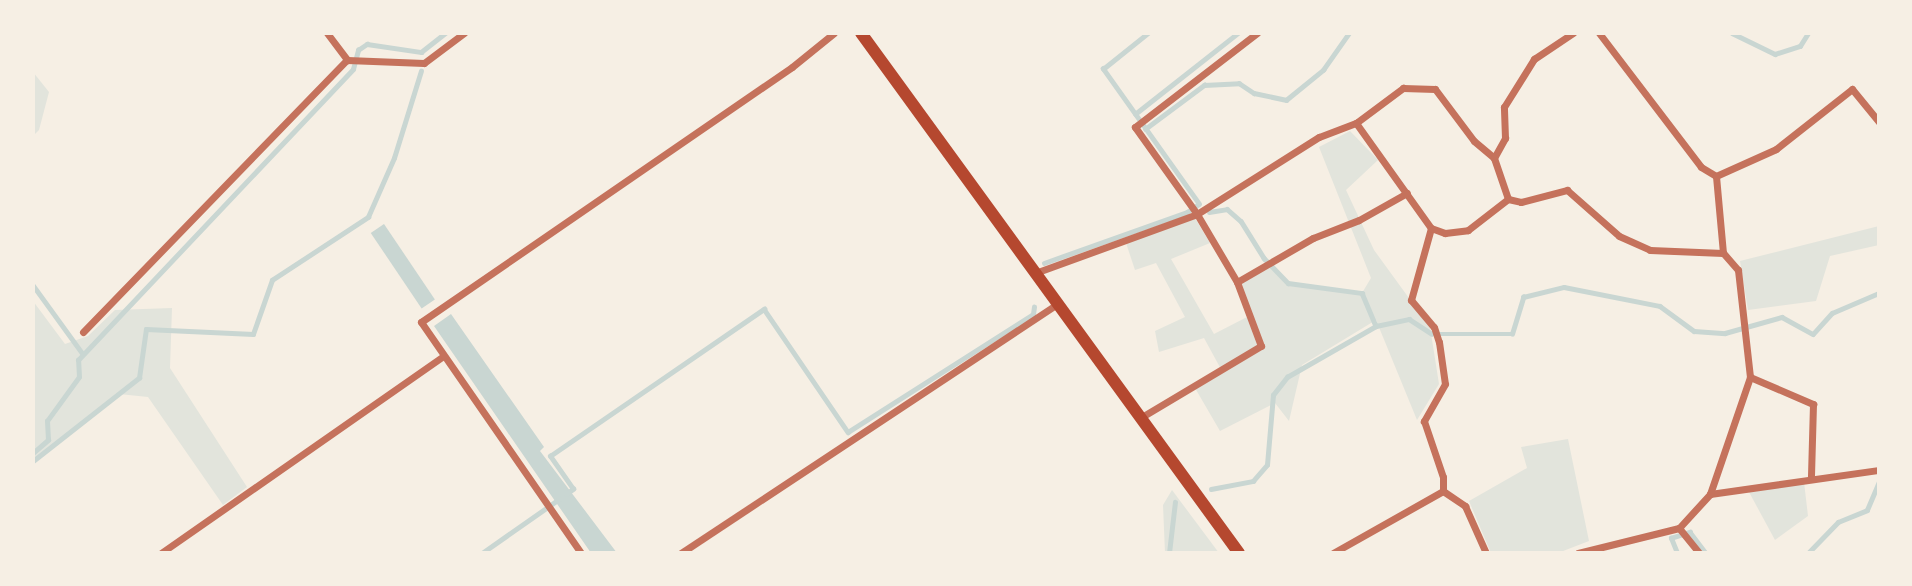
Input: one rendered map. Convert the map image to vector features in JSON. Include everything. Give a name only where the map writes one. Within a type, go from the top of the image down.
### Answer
[{"type":"main road","points":[[861,33],[1056,305],[1239,553]]},
{"type":"street","points":[[327,33],[347,60]]},
{"type":"street","points":[[83,332],[347,60],[362,58],[424,63],[464,33]]},
{"type":"street","points":[[581,553],[442,357],[421,321],[792,67],[834,33]]},
{"type":"street","points":[[1139,419],[1261,346],[1237,282],[1197,214],[1135,127],[1257,33]]},
{"type":"street","points":[[1494,158],[1505,138],[1504,107],[1534,59],[1573,33]]},
{"type":"street","points":[[1599,33],[1701,167],[1716,176]]},
{"type":"street","points":[[1034,274],[1197,214],[1319,137],[1356,122],[1403,88],[1435,89],[1474,141],[1494,158],[1508,199]]},
{"type":"street","points":[[1716,176],[1776,149],[1852,89],[1879,122]]},
{"type":"street","points":[[1356,122],[1431,228],[1445,233],[1468,229],[1508,199],[1521,202],[1567,190],[1619,236],[1650,250],[1723,253]]},
{"type":"street","points":[[1578,553],[1679,528],[1710,494],[1750,377],[1738,270],[1723,253],[1716,176]]},
{"type":"street","points":[[1237,282],[1277,258],[1407,193]]},
{"type":"street","points":[[1431,228],[1411,300],[1434,327],[1439,342],[1445,384],[1424,421],[1443,477],[1443,491]]},
{"type":"street","points":[[681,553],[1056,305]]},
{"type":"street","points":[[161,553],[442,357]]},
{"type":"street","points":[[1750,377],[1814,404],[1811,477]]},
{"type":"street","points":[[1710,494],[1811,477],[1879,470]]},
{"type":"street","points":[[1333,553],[1443,491]]},
{"type":"street","points":[[1443,491],[1465,506],[1486,553]]},
{"type":"street","points":[[1679,528],[1699,553]]},
{"type":"shaded area","points":[[33,72],[49,92],[39,130],[33,136]]},
{"type":"shaded area","points":[[1350,131],[1378,160],[1346,190],[1374,250],[1430,327],[1439,384],[1417,420],[1376,320],[1302,365],[1289,421],[1275,403],[1220,431],[1195,388],[1222,371],[1204,338],[1159,352],[1155,331],[1185,317],[1156,263],[1135,270],[1126,243],[1195,218],[1210,243],[1171,259],[1214,334],[1249,316],[1237,282],[1267,264],[1288,283],[1362,293],[1371,278],[1319,147]]},
{"type":"shaded area","points":[[384,224],[435,299],[422,308],[371,233]]},
{"type":"shaded area","points":[[1879,226],[1879,245],[1830,256],[1816,301],[1748,310],[1740,261]]},
{"type":"shaded area","points":[[33,301],[65,344],[88,336],[115,310],[172,308],[170,368],[247,487],[223,505],[148,397],[119,394],[33,461]]},
{"type":"shaded area","points":[[451,314],[544,447],[540,451],[617,553],[591,553],[434,326]]},
{"type":"shaded area","points":[[1568,439],[1589,541],[1558,553],[1491,553],[1469,501],[1527,468],[1521,447]]},
{"type":"shaded area","points":[[1804,482],[1808,516],[1775,540],[1749,492]]},
{"type":"shaded area","points":[[1172,490],[1219,553],[1165,553],[1163,505]]},
{"type":"waterway","points":[[33,453],[48,440],[47,421],[79,377],[78,360],[353,69],[358,50],[367,44],[421,52],[445,33]]},
{"type":"waterway","points":[[1044,263],[1187,212],[1199,204],[1103,69],[1148,33]]},
{"type":"waterway","points":[[1135,114],[1238,33]]},
{"type":"waterway","points":[[1145,129],[1204,85],[1239,83],[1254,93],[1286,100],[1323,70],[1349,33]]},
{"type":"waterway","points":[[1554,33],[1561,33]]},
{"type":"waterway","points":[[1608,33],[1615,33]]},
{"type":"waterway","points":[[1732,33],[1775,54],[1800,46],[1808,33]]},
{"type":"waterway","points":[[33,461],[139,378],[146,329],[253,334],[272,280],[368,217],[394,158],[421,71]]},
{"type":"waterway","points":[[1209,212],[1227,209],[1241,221],[1264,258],[1288,283],[1362,293],[1376,326]]},
{"type":"waterway","points":[[33,285],[83,354]]},
{"type":"waterway","points":[[1211,489],[1253,481],[1267,465],[1273,395],[1287,377],[1376,326],[1409,319],[1432,334],[1512,334],[1523,297],[1564,287],[1660,306],[1694,331],[1725,333],[1782,317],[1813,334],[1832,313],[1879,293]]},
{"type":"waterway","points":[[566,494],[573,489],[550,456],[764,309],[848,432],[1033,314],[1034,307]]},
{"type":"waterway","points":[[1808,553],[1838,522],[1867,510],[1879,482]]},
{"type":"waterway","points":[[482,553],[559,499]]},
{"type":"waterway","points":[[1169,553],[1175,502]]},
{"type":"waterway","points":[[1677,553],[1671,538],[1690,532],[1706,553]]}]
